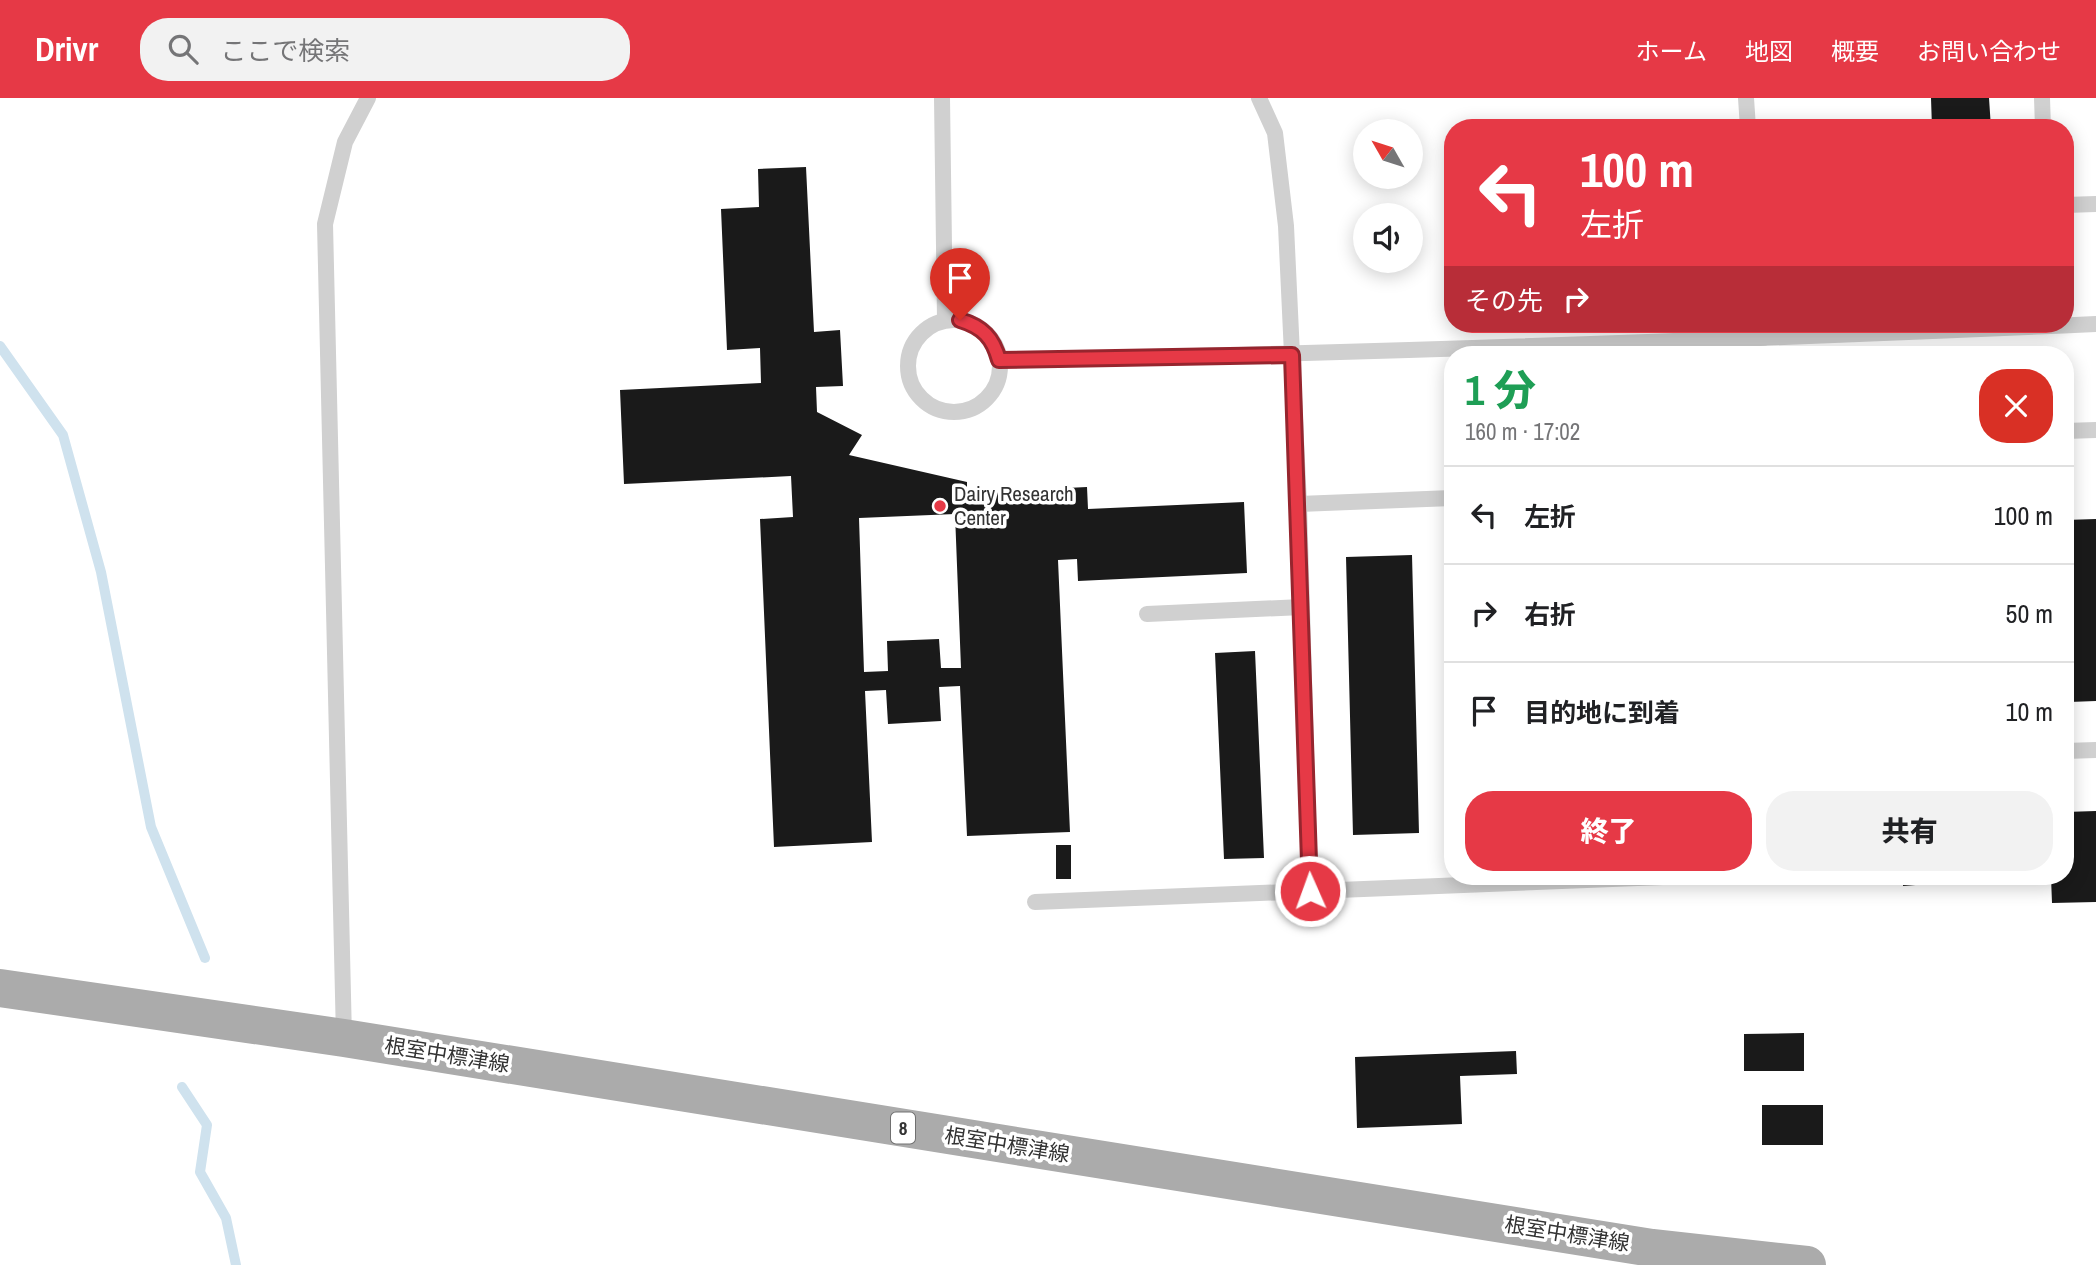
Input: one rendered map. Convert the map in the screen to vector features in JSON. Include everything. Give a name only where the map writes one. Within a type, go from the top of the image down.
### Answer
[{"type":"main road","name":"根室中標津線","points":[[0,988],[344,1038],[1652,1248],[1807,1265]]},
{"type":"lane","points":[[344,1038],[326,224],[345,142],[368,98]]},
{"type":"lane","points":[[942,98],[945,320]]},
{"type":"lane","points":[[1259,98],[1275,133],[1286,226],[1302,607],[1310,891]]},
{"type":"lane","points":[[1746,98],[1747,119]]},
{"type":"lane","points":[[2042,98],[2043,119]]},
{"type":"lane","points":[[2074,205],[2096,204]]},
{"type":"lane","points":[[945,320],[967,322],[987,333],[996,346],[999,360],[999,376],[993,390],[976,405],[955,412],[939,410],[926,403],[915,391],[909,378],[907,362],[918,335],[945,320]]},
{"type":"lane","points":[[2074,325],[2096,324]]},
{"type":"lane","points":[[1554,346],[1893,333]]},
{"type":"lane","points":[[999,360],[1444,350]]},
{"type":"lane","points":[[2074,431],[2096,430]]},
{"type":"lane","points":[[1298,505],[1444,498]]},
{"type":"lane","points":[[1147,614],[1302,607]]},
{"type":"lane","points":[[2074,751],[2096,750]]},
{"type":"lane","points":[[1035,902],[1310,891],[1444,882]]},
{"type":"building","points":[[1931,98],[1989,98],[1990,119],[1932,119]]},
{"type":"building","name":"Dairy Research Center","points":[[806,167],[814,332],[840,330],[843,386],[816,387],[817,412],[862,435],[849,455],[967,482],[967,493],[1087,487],[1088,509],[1244,502],[1247,573],[1078,581],[1077,559],[1058,560],[1070,832],[967,836],[960,686],[939,687],[941,721],[888,724],[886,690],[865,691],[872,842],[774,847],[760,519],[793,517],[791,476],[624,484],[620,390],[761,383],[760,348],[727,350],[721,209],[759,207],[758,169]],"holes":[[[955,514],[961,668],[941,668],[939,639],[887,641],[888,671],[864,672],[859,518]]]},
{"type":"building","points":[[2096,519],[2096,701],[2074,702],[2074,520]]},
{"type":"building","points":[[1412,555],[1419,833],[1353,835],[1346,557]]},
{"type":"building","points":[[1255,651],[1264,858],[1224,859],[1215,653]]},
{"type":"building","points":[[2096,811],[2096,902],[2052,903],[2051,885],[2074,885],[2074,812]]},
{"type":"building","points":[[1056,845],[1071,845],[1071,879],[1056,879]]},
{"type":"building","points":[[1804,1033],[1804,1071],[1744,1071],[1744,1034]]},
{"type":"building","points":[[1516,1051],[1517,1074],[1460,1076],[1462,1124],[1357,1128],[1355,1057]]},
{"type":"building","points":[[1762,1105],[1823,1105],[1823,1145],[1762,1145]]},
{"type":"waterway","points":[[0,346],[63,435],[101,572],[151,827],[205,958]]},
{"type":"waterway","points":[[182,1087],[207,1125],[200,1172],[226,1218],[236,1265]]},
{"type":"place","name":"Dairy Research Center","points":[[940,506]]},
{"type":"route","points":[[960,320],[974,324],[987,333],[996,346],[999,360],[1292,355],[1310,891]]}]
